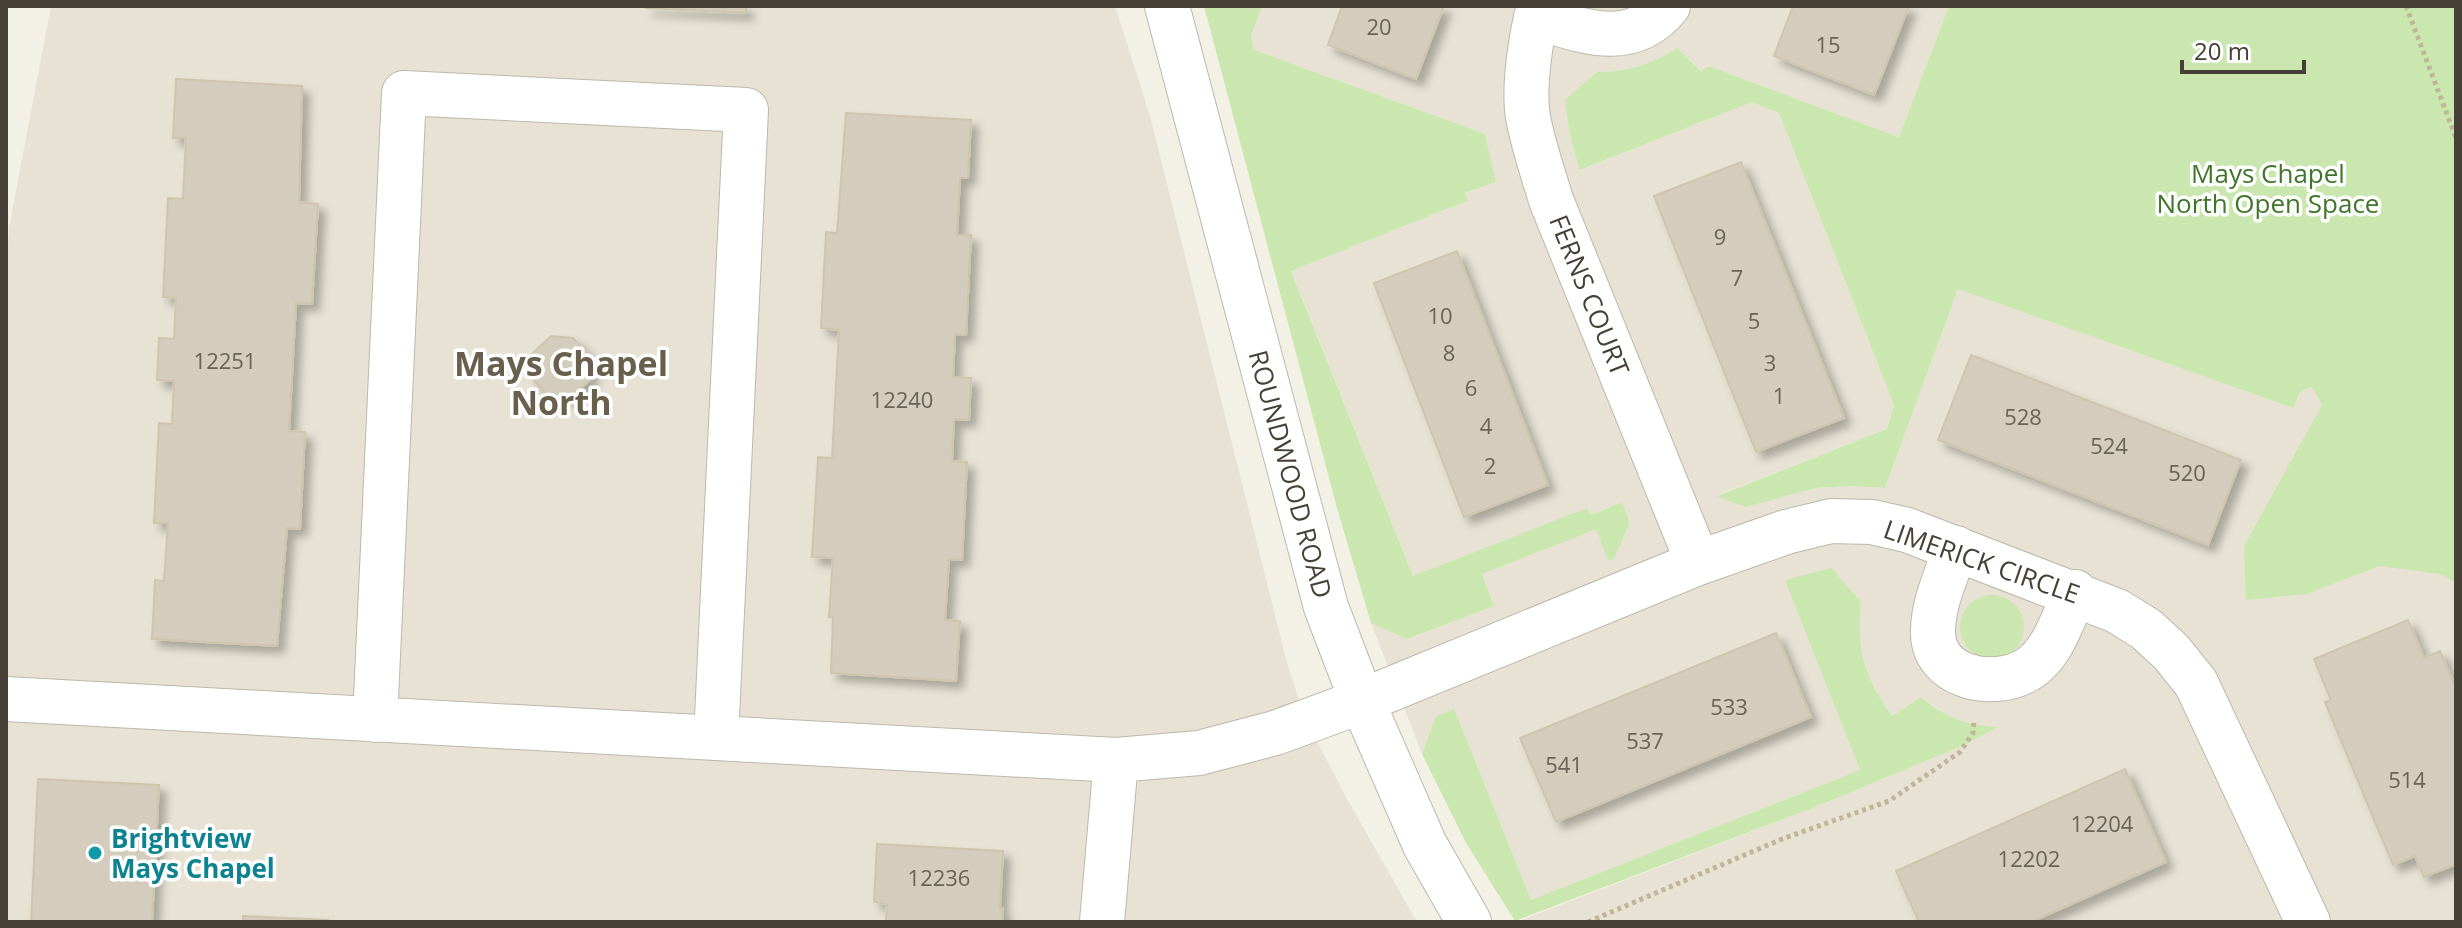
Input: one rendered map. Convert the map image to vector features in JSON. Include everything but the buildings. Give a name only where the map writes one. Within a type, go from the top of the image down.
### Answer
[{"type":"street","name":"ROUNDWOOD ROAD","points":[[1167,6],[1326,607],[1362,701],[1425,845],[1469,922]]},
{"type":"street","name":"FERNS COURT","points":[[1668,6],[1644,26],[1618,35],[1590,33],[1538,12],[1528,81],[1527,114],[1551,200],[1698,563]]},
{"type":"street","points":[[375,720],[404,93],[746,110],[716,738]]},
{"type":"street","name":"LIMERICK CIRCLE","points":[[6,699],[1116,760],[1199,753],[1275,733],[1362,701],[1698,563],[1786,532],[1831,521],[1872,522],[1956,548],[2075,592],[2117,611],[2146,629],[2171,652],[2196,683],[2308,922]]},
{"type":"street","points":[[1956,548],[1936,609],[1932,633],[1938,655],[1956,671],[1979,680],[2004,679],[2028,670],[2050,647],[2075,592]]},
{"type":"street","points":[[1102,922],[1116,760]]},
{"type":"path","points":[[2406,6],[2456,138]]},
{"type":"path","points":[[1588,922],[1782,839],[1889,801],[1960,752],[1973,733],[1979,680]]},
{"type":"shaded area","points":[[51,6],[1115,6],[1150,116],[1287,663],[1305,718],[1417,922],[6,922],[6,282],[9,228]]},
{"type":"shaded area","points":[[1262,6],[1949,6],[1899,137],[1708,66],[1702,71],[1677,48],[1639,68],[1597,72],[1570,136],[1581,170],[1752,102],[1779,113],[1894,405],[1887,429],[1718,495],[1744,507],[1816,488],[1885,488],[1958,289],[2293,408],[2300,392],[2456,328],[2456,922],[1516,922],[1820,805],[1962,746],[1976,726],[1955,721],[1921,697],[1892,716],[1874,691],[1863,662],[1858,633],[1861,602],[1786,579],[1860,770],[1531,900],[1454,710],[1436,716],[1422,754],[1371,623],[1408,639],[1494,606],[1482,574],[1597,528],[1608,559],[1614,559],[1630,522],[1622,502],[1591,515],[1587,508],[1413,576],[1291,270],[1467,201],[1464,194],[1496,182],[1485,134],[1254,50],[1251,36]]},
{"type":"green space","points":[[1204,6],[1262,6],[1251,36],[1254,50],[1485,134],[1496,182],[1465,193],[1467,201],[1291,271],[1413,576],[1587,508],[1591,515],[1622,502],[1630,522],[1614,559],[1608,560],[1596,529],[1482,574],[1494,606],[1407,639],[1371,623],[1337,508]]},
{"type":"green space","name":"Mays Chapel North Open Space","points":[[1949,6],[2456,6],[2456,583],[2440,574],[2379,566],[2307,594],[2246,600],[2244,546],[2322,405],[2312,387],[2300,392],[2293,408],[1958,289],[1885,488],[1816,488],[1745,507],[1717,496],[1887,429],[1894,405],[1779,113],[1752,102],[1580,170],[1570,136],[1565,100],[1597,72],[1639,66],[1677,48],[1701,71],[1708,66],[1899,137]]},
{"type":"green space","points":[[1831,568],[1861,602],[1860,635],[1864,662],[1892,716],[1921,697],[1956,719],[1998,727],[1962,746],[1820,805],[1515,921],[1466,843],[1422,754],[1436,716],[1454,709],[1531,900],[1860,770],[1785,580]]},
{"type":"green space","points":[[1986,595],[1998,595],[2015,604],[2022,615],[2022,639],[2015,650],[1998,659],[1986,659],[1974,654],[1965,645],[1960,633],[1960,621],[1965,609],[1974,600]]},
{"type":"place","name":"Brightview Mays Chapel","points":[[95,853]]},
{"type":"district","name":"Mays Chapel North","points":[[561,382]]}]
